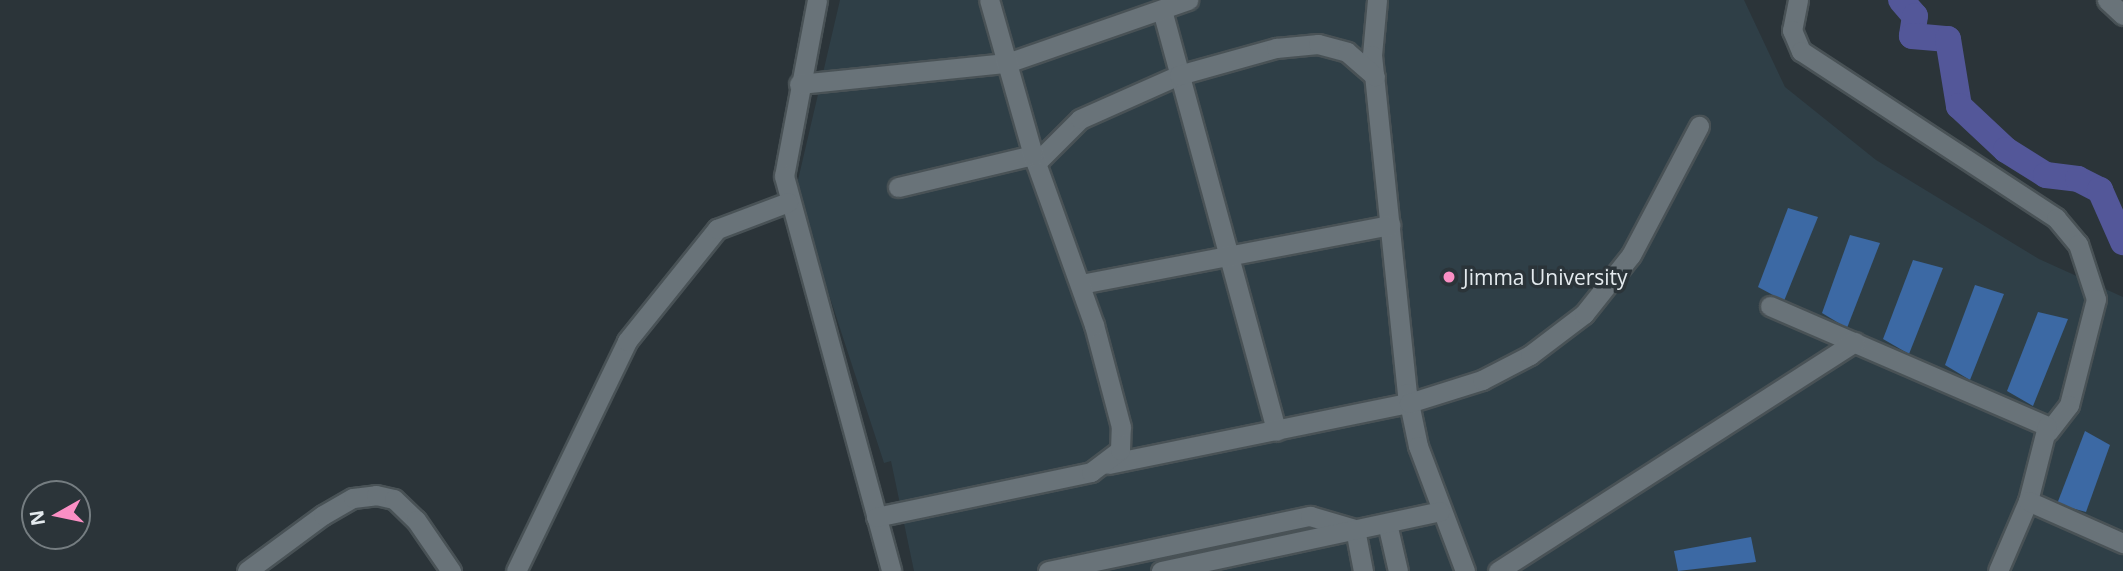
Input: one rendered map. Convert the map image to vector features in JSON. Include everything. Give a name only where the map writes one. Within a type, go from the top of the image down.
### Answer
[{"type":"street","points":[[817,0],[784,155],[788,202],[842,372],[891,571]]},
{"type":"street","points":[[989,0],[1034,159],[1081,284],[1121,427],[1120,450],[1108,464]]},
{"type":"street","points":[[799,84],[859,83],[1007,63],[1188,0]]},
{"type":"street","points":[[1377,0],[1375,76],[1409,403],[1440,511],[1465,571]]},
{"type":"street","points":[[1798,0],[1792,30],[1801,51],[2056,218],[2078,244],[2095,299],[2069,405],[2048,432],[2028,501],[1998,571]]},
{"type":"street","points":[[2107,0],[2123,15]]},
{"type":"street","points":[[1161,10],[1276,431]]},
{"type":"street","points":[[898,187],[1034,159],[1066,128],[1179,75],[1318,44],[1347,52],[1375,76]]},
{"type":"street","points":[[876,517],[1108,464],[1409,403],[1482,380],[1530,355],[1584,314],[1631,255],[1699,126]]},
{"type":"street","points":[[516,571],[627,341],[717,229],[788,202]]},
{"type":"street","points":[[1081,284],[1227,252],[1390,225]]},
{"type":"street","points":[[1770,306],[2043,422],[2048,432]]},
{"type":"street","points":[[1498,571],[1855,342]]},
{"type":"street","points":[[247,571],[323,515],[354,498],[376,495],[394,499],[409,513],[452,571]]},
{"type":"street","points":[[2028,501],[2123,543]]},
{"type":"street","points":[[1161,571],[1440,511]]},
{"type":"street","points":[[1048,571],[1291,516],[1355,529]]},
{"type":"street","points":[[1388,523],[1398,571]]},
{"type":"street","points":[[1355,529],[1363,571]]},
{"type":"shaded area","name":"Jimma University","points":[[840,0],[1744,0],[1785,87],[1876,160],[2039,259],[2123,297],[2123,571],[914,571],[891,461],[884,463],[800,206],[798,180]]},
{"type":"building","points":[[1788,208],[1818,217],[1784,301],[1758,287]]},
{"type":"building","points":[[1850,235],[1880,243],[1847,328],[1822,313]]},
{"type":"building","points":[[1913,260],[1943,268],[1909,354],[1883,339]]},
{"type":"building","points":[[1975,285],[2004,294],[1970,380],[1945,365]]},
{"type":"building","points":[[2038,312],[2068,319],[2033,406],[2007,391]]},
{"type":"building","points":[[2085,431],[2110,445],[2086,512],[2057,504]]},
{"type":"building","points":[[1751,537],[1756,562],[1678,571],[1674,551]]},
{"type":"waterway","points":[[1901,0],[1915,16],[1912,36],[1948,39],[1959,106],[2006,150],[2046,175],[2078,179],[2100,190],[2123,242]]},
{"type":"place","name":"Jimma University","points":[[1449,277]]}]
